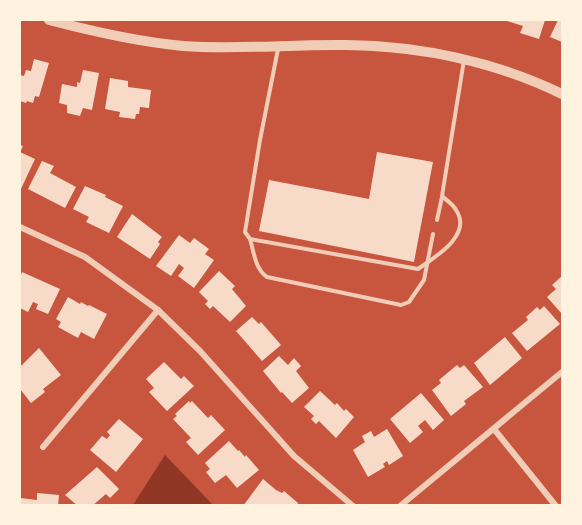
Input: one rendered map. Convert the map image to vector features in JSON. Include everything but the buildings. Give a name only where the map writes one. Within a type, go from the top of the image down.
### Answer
[{"type":"street","points":[[50,20],[88,30],[182,45],[278,48],[365,45],[427,52],[510,73],[562,94]]},
{"type":"street","points":[[20,227],[85,257],[158,310],[200,351],[294,456],[352,506]]},
{"type":"street","points":[[43,447],[158,310]]},
{"type":"street","points":[[400,506],[562,372]]},
{"type":"street","points":[[494,429],[556,506]]},
{"type":"lane","points":[[278,48],[245,232],[250,239],[261,273],[267,277],[401,304],[409,302],[424,280],[433,234]]},
{"type":"lane","points":[[437,220],[465,60]]},
{"type":"lane","points":[[250,239],[418,269],[451,244],[458,234],[460,223],[458,211],[442,196]]},
{"type":"shaded area","points":[[165,455],[213,505],[133,505]]}]
